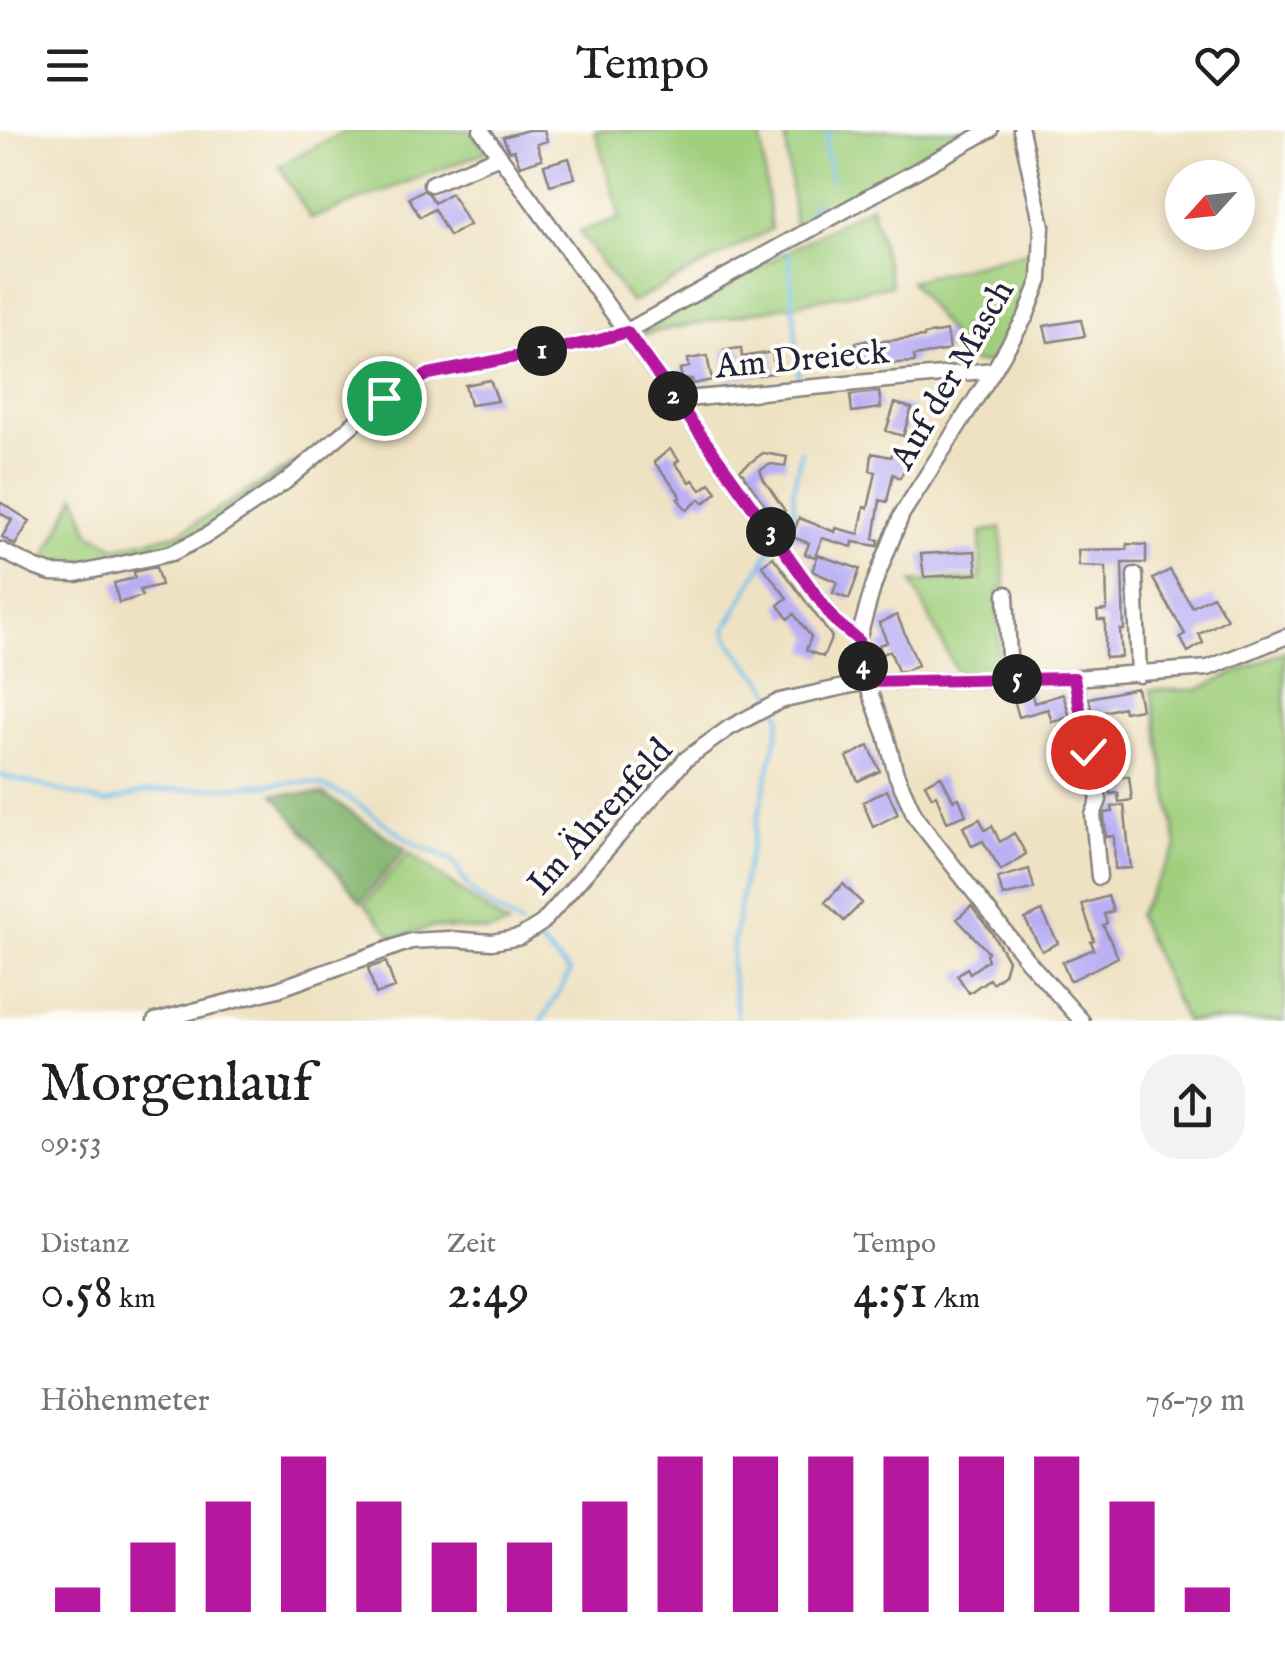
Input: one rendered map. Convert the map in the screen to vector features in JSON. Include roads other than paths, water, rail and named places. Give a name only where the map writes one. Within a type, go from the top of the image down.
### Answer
[{"type":"street","points":[[482,130],[834,620],[858,640],[866,682],[896,774],[916,818],[1027,960],[1082,1021]]},
{"type":"street","points":[[0,550],[52,573],[76,574],[172,552],[206,536],[270,493],[384,398],[429,374],[627,332],[990,130]]},
{"type":"street","name":"Auf der Masch","points":[[858,640],[874,584],[902,514],[1026,316],[1040,280],[1042,226],[1021,130]]},
{"type":"street","points":[[431,184],[500,156]]},
{"type":"street","name":"Am Dreieck","points":[[676,400],[994,370]]},
{"type":"street","points":[[1135,575],[1138,675]]},
{"type":"street","points":[[1006,594],[1010,679]]},
{"type":"street","name":"Im Ährenfeld","points":[[154,1021],[278,989],[411,941],[492,942],[520,937],[542,923],[686,760],[729,728],[775,703],[866,682],[1074,678],[1208,668],[1285,637]]},
{"type":"street","points":[[1074,678],[1098,800],[1093,814],[1099,876]]},
{"type":"waterway","points":[[829,130],[826,149],[831,181]]},
{"type":"waterway","points":[[806,220],[815,202]]},
{"type":"waterway","points":[[789,252],[799,376]]},
{"type":"waterway","points":[[779,536],[795,514],[793,492],[801,451]]},
{"type":"waterway","points":[[774,543],[725,630],[776,698]]},
{"type":"waterway","points":[[738,1021],[731,965],[733,945],[781,718],[778,707]]},
{"type":"waterway","points":[[0,775],[106,803],[144,792],[306,782],[322,786],[351,800],[419,846],[450,860],[475,894],[520,925]]},
{"type":"waterway","points":[[533,936],[570,973],[542,1021]]}]
